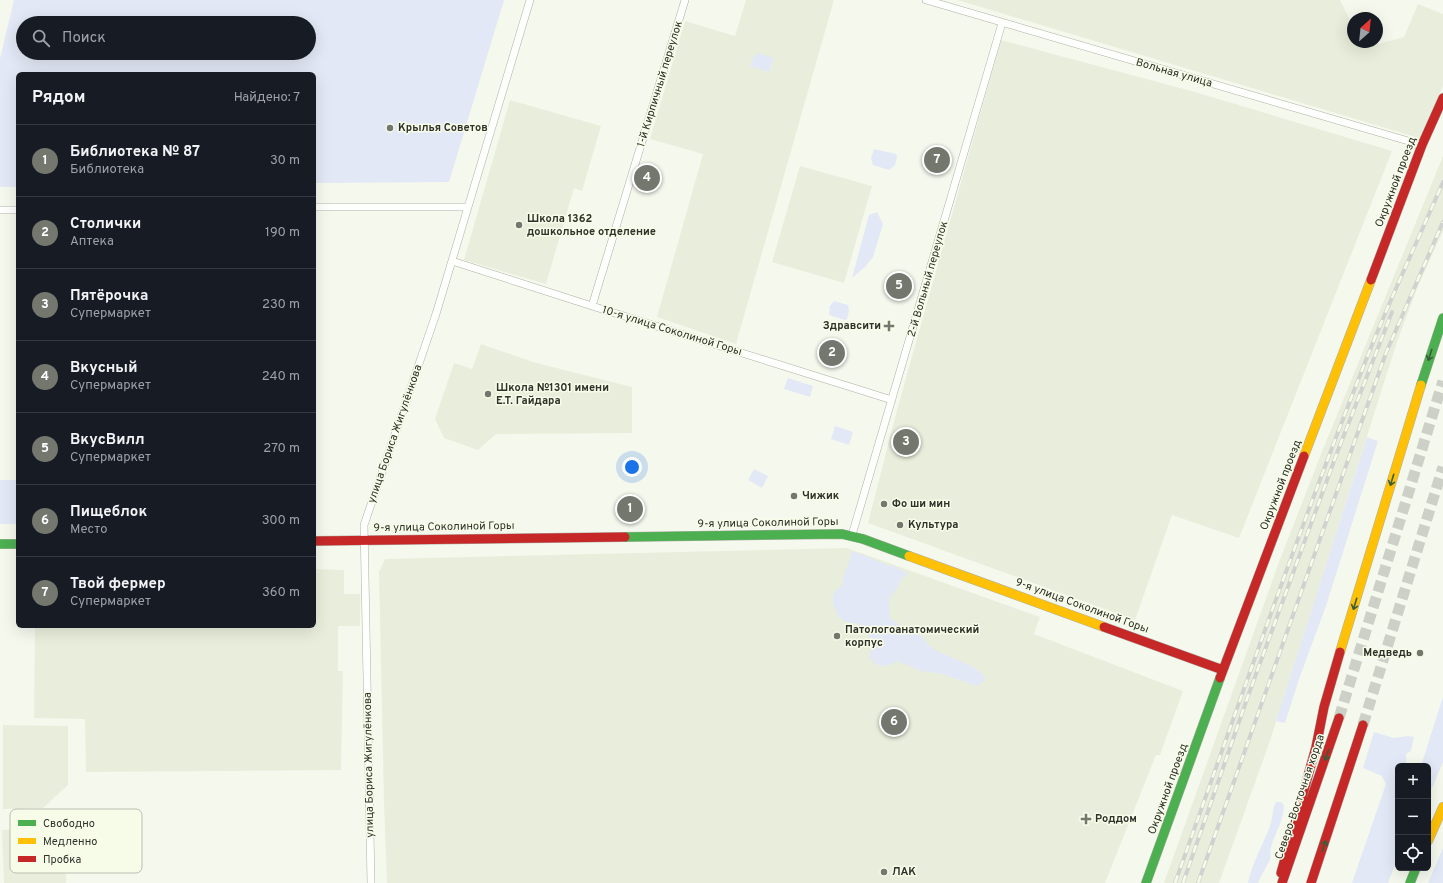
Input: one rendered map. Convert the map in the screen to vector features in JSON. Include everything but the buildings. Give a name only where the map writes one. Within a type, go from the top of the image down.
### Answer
[{"type":"street","name":"улица Бориса Жигулёнкова","points":[[372,883],[364,525],[436,314],[530,0]]},
{"type":"street","name":"1-й Кирпичный переулок","points":[[592,306],[685,0]]},
{"type":"street","name":"Вольная улица","points":[[926,0],[1422,145]]},
{"type":"street","name":"2-й Вольный переулок","points":[[852,535],[1002,23]]},
{"type":"street","name":"Окружной проезд","points":[[1146,883],[1223,670],[1422,145],[1443,98]]},
{"type":"street","points":[[316,207],[468,206]]},
{"type":"street","points":[[0,210],[16,210]]},
{"type":"street","name":"10-я улица Соколиной Горы","points":[[452,260],[592,306],[892,400]]},
{"type":"street","points":[[1278,883],[1316,747],[1324,707],[1431,352],[1443,318]]},
{"type":"street","name":"9-я улица Соколиной Горы","points":[[316,541],[831,534],[852,535],[1223,670]]},
{"type":"street","points":[[0,544],[16,544]]},
{"type":"street","name":"Северо-Восточная хорда","points":[[1282,883],[1339,718]]},
{"type":"street","points":[[1311,883],[1364,725]]},
{"type":"street","points":[[1431,835],[1443,807]]},
{"type":"street","points":[[1410,883],[1415,871]]},
{"type":"shaded area","name":"Крылья Советов","points":[[14,0],[504,0],[449,182],[316,183],[316,72],[16,72],[16,187],[0,187],[0,59]]},
{"type":"shaded area","points":[[746,0],[834,0],[736,344],[657,317],[703,154],[650,139],[685,21],[735,36]]},
{"type":"shaded area","points":[[957,0],[1340,0],[1347,14],[1347,48],[1383,48],[1383,43],[1404,37],[1418,4],[1443,14],[1443,86],[1419,138]]},
{"type":"shaded area","points":[[1001,40],[1195,92],[1392,151],[1239,538],[1172,515],[1135,620],[868,523],[897,410]]},
{"type":"shaded area","points":[[758,53],[774,58],[769,72],[750,66],[753,58]]},
{"type":"shaded area","name":"Школа 1362 дошкольное отделение","points":[[510,100],[601,126],[582,191],[574,188],[546,284],[464,260]]},
{"type":"shaded area","points":[[874,149],[896,154],[897,157],[895,165],[889,170],[873,165],[871,158]]},
{"type":"shaded area","points":[[1443,156],[1443,231],[1418,286],[1397,342],[1270,741],[1219,883],[1164,883],[1279,562],[1323,449]]},
{"type":"shaded area","points":[[800,166],[872,186],[844,283],[772,262]]},
{"type":"shaded area","points":[[877,212],[883,224],[873,257],[865,267],[852,278],[869,215]]},
{"type":"shaded area","points":[[834,301],[848,305],[849,311],[847,319],[845,320],[829,315],[830,306]]},
{"type":"shaded area","points":[[481,344],[533,362],[632,387],[632,433],[496,434],[478,450],[444,438],[435,419],[454,363],[472,369]]},
{"type":"shaded area","points":[[788,378],[813,386],[810,397],[784,389]]},
{"type":"shaded area","points":[[835,426],[853,432],[849,445],[831,439]]},
{"type":"shaded area","points":[[1367,437],[1378,441],[1326,606],[1299,679],[1285,723],[1276,721]]},
{"type":"shaded area","points":[[754,469],[768,476],[762,488],[748,480]]},
{"type":"shaded area","points":[[0,480],[16,480],[16,524],[0,524]]},
{"type":"shaded area","points":[[847,548],[1040,617],[1034,634],[1183,691],[1160,755],[1156,755],[1105,883],[387,883],[379,572],[385,559]]},
{"type":"shaded area","points":[[851,552],[855,552],[890,566],[894,566],[908,574],[901,579],[898,587],[890,597],[890,618],[919,634],[934,649],[976,669],[985,677],[984,681],[977,686],[942,674],[921,671],[897,661],[884,667],[876,664],[869,658],[871,643],[867,633],[860,625],[841,619],[837,613],[833,601],[834,594],[842,586],[843,577],[850,560]]},
{"type":"shaded area","points":[[316,569],[344,570],[344,594],[360,594],[360,626],[338,626],[338,671],[343,671],[341,770],[86,772],[85,719],[34,718],[35,628],[316,628]]},
{"type":"shaded area","points":[[1443,697],[1443,762],[1432,788],[1431,763],[1422,763]]},
{"type":"shaded area","points":[[3,725],[68,726],[68,785],[43,808],[3,809]]},
{"type":"shaded area","points":[[1374,732],[1394,738],[1408,736],[1414,737],[1411,751],[1406,754],[1406,763],[1395,763],[1395,865],[1388,883],[1352,883],[1386,784],[1382,776],[1363,768]]},
{"type":"shaded area","points":[[1276,802],[1281,802],[1284,805],[1284,811],[1271,847],[1270,860],[1258,883],[1248,883],[1255,861],[1270,826]]},
{"type":"shaded area","points":[[2,830],[10,830],[10,873],[66,873],[66,883],[4,883]]},
{"type":"shaded area","points":[[1443,848],[1443,883],[1428,883]]},
{"type":"tunnel","points":[[1339,718],[1443,381]]},
{"type":"tunnel","points":[[1363,725],[1443,467]]},
{"type":"railway","points":[[1175,883],[1269,618],[1342,420],[1386,312],[1443,182]]},
{"type":"railway","points":[[1198,883],[1386,353],[1443,222]]},
{"type":"railway","points":[[1183,883],[1248,696],[1337,453],[1392,312]]},
{"type":"traffic: fast","points":[[1421,385],[1443,318]]},
{"type":"traffic: fast","points":[[625,537],[842,534],[863,539],[909,556]]},
{"type":"traffic: fast","points":[[0,544],[16,544]]},
{"type":"traffic: fast","points":[[1146,883],[1220,678]]},
{"type":"traffic: fast","points":[[1410,883],[1415,871]]},
{"type":"traffic: slow","points":[[1304,456],[1371,280]]},
{"type":"traffic: slow","points":[[1340,652],[1421,385]]},
{"type":"traffic: slow","points":[[909,556],[1104,627]]},
{"type":"traffic: slow","points":[[1431,835],[1443,807]]},
{"type":"traffic: jam","points":[[1371,280],[1422,145],[1443,98]]},
{"type":"traffic: jam","points":[[1220,678],[1304,456]]},
{"type":"traffic: jam","points":[[316,541],[625,537]]},
{"type":"traffic: jam","points":[[1104,627],[1223,670]]},
{"type":"traffic: jam","points":[[1281,873],[1316,747],[1324,707],[1340,652]]},
{"type":"traffic: jam","points":[[1282,883],[1339,718]]},
{"type":"traffic: jam","points":[[1311,883],[1363,725]]},
{"type":"place","name":"Крылья Советов","points":[[390,128]]},
{"type":"place","name":"Твой фермер","points":[[937,160]]},
{"type":"place","name":"Вкусный","points":[[647,178]]},
{"type":"place","name":"Школа 1362 дошкольное отделение","points":[[519,225]]},
{"type":"place","name":"ВкусВилл","points":[[899,286]]},
{"type":"place","name":"Здравсити","points":[[889,326]]},
{"type":"place","name":"Столички","points":[[832,353]]},
{"type":"place","name":"Школа №1301 имени Е.Т. Гайдара","points":[[488,394]]},
{"type":"place","name":"Пятёрочка","points":[[906,442]]},
{"type":"place","name":"Чижик","points":[[794,496]]},
{"type":"place","name":"Фо ши мин","points":[[884,504]]},
{"type":"place","name":"Библиотека № 87","points":[[630,509]]},
{"type":"place","name":"Культура","points":[[900,525]]},
{"type":"place","name":"Патологоанатомический корпус","points":[[837,636]]},
{"type":"place","name":"Медведь","points":[[1420,653]]},
{"type":"place","name":"Пищеблок","points":[[894,722]]},
{"type":"place","name":"Роддом","points":[[1086,819]]},
{"type":"place","name":"ЛАК","points":[[884,872]]}]
